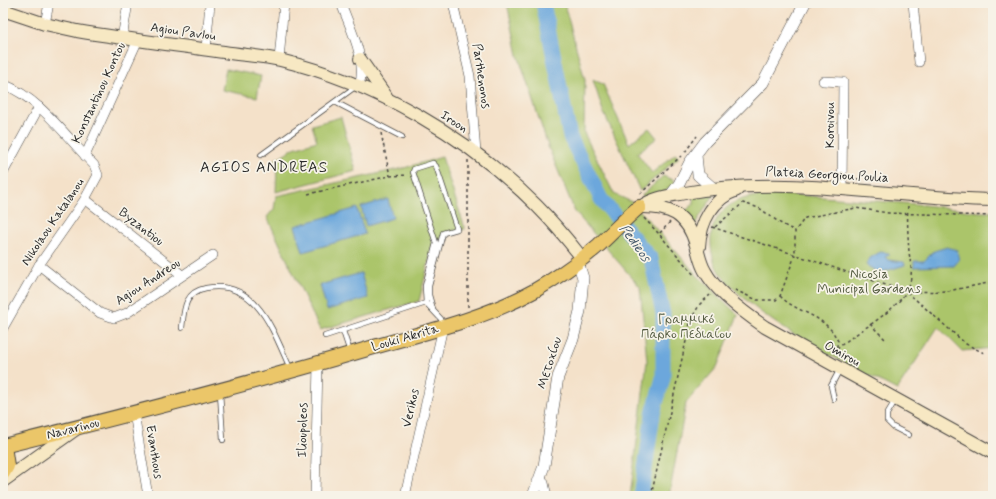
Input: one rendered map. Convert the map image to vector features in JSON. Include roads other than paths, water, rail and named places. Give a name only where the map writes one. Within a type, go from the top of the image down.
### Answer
[{"type":"main road","name":"Agiou Pavlou","points":[[3,10],[45,24],[122,38],[279,60],[342,78],[359,85]]},
{"type":"main road","points":[[342,78],[354,72],[360,59],[390,100]]},
{"type":"main road","name":"Iroon","points":[[359,85],[390,100],[437,128],[472,157],[516,186],[537,206],[580,260]]},
{"type":"main road","name":"Plateia Georgiou Poulia","points":[[640,206],[650,201],[670,196],[714,189],[792,185],[993,200]]},
{"type":"main road","name":"Omirou","points":[[699,255],[709,226],[708,214],[723,196],[746,187]]},
{"type":"main road","name":"Louki Akrita","points":[[138,412],[318,364],[443,327],[516,301],[548,283],[580,260],[640,206]]},
{"type":"main road","name":"Omirou","points":[[640,206],[662,208],[677,215],[691,231],[705,271],[710,279],[745,312],[778,336],[993,452]]},
{"type":"main road","name":"Navarinou","points":[[3,446],[138,412]]},
{"type":"main road","points":[[3,481],[77,428]]},
{"type":"main road","points":[[3,446],[7,466],[3,473]]},
{"type":"street","points":[[45,24],[49,3]]},
{"type":"street","points":[[122,38],[128,3]]},
{"type":"street","points":[[206,49],[210,3]]},
{"type":"street","points":[[279,60],[284,3]]},
{"type":"street","points":[[341,3],[360,59],[362,71],[359,85]]},
{"type":"street","name":"Parthenonos","points":[[453,3],[470,76],[472,157]]},
{"type":"street","points":[[670,196],[676,189],[686,168],[705,142],[762,83],[805,3]]},
{"type":"street","points":[[913,3],[919,62]]},
{"type":"street","name":"Konstantinou Kontou","points":[[84,156],[138,40]]},
{"type":"street","name":"Koroivou","points":[[823,81],[843,82],[842,188]]},
{"type":"street","points":[[3,84],[24,94],[84,156]]},
{"type":"street","points":[[3,173],[38,107]]},
{"type":"street","points":[[696,155],[698,175],[714,189]]},
{"type":"street","name":"Nikolaou Katalanou","points":[[3,328],[39,265],[97,179],[98,172],[94,165],[84,156]]},
{"type":"street","name":"Byzantiou","points":[[84,199],[182,275]]},
{"type":"street","name":"Agiou Andreou","points":[[39,265],[100,313],[114,318],[127,313],[213,255]]},
{"type":"street","name":"Μετοχίου","points":[[533,496],[541,477],[558,377],[573,339],[580,311],[583,278],[580,260]]},
{"type":"street","name":"Verikos","points":[[405,496],[443,327]]},
{"type":"street","name":"Ilioupoleos","points":[[315,496],[318,364]]},
{"type":"street","name":"Evanthous","points":[[138,412],[148,496]]},
{"type":"street","points":[[541,477],[547,496]]},
{"type":"lane","points":[[261,155],[359,85]]},
{"type":"lane","points":[[335,102],[402,137]]},
{"type":"lane","points":[[433,309],[428,295],[429,286],[443,233],[456,229],[435,164],[414,169],[414,175],[436,243],[425,286],[426,302],[441,319],[443,327]]},
{"type":"lane","points":[[182,328],[184,306],[187,299],[193,293],[217,286],[234,289],[247,296],[268,320],[292,371]]},
{"type":"lane","points":[[325,336],[426,302]]},
{"type":"lane","points":[[343,331],[350,354]]},
{"type":"lane","points":[[834,399],[831,386],[836,366]]},
{"type":"lane","points":[[220,390],[222,440]]},
{"type":"lane","points":[[896,399],[887,414],[887,421],[893,427],[909,435]]},
{"type":"water","points":[[388,199],[393,218],[366,226],[361,207]]},
{"type":"water","points":[[357,208],[365,234],[303,252],[295,226]]},
{"type":"water","points":[[947,247],[957,250],[959,260],[954,266],[914,267],[914,261],[924,261],[934,251]]},
{"type":"water","points":[[880,252],[889,253],[889,255],[885,257],[888,260],[904,262],[905,265],[879,273],[866,265],[870,258]]},
{"type":"water","points":[[361,273],[368,298],[327,310],[320,285]]},
{"type":"waterway","name":"Pedieos","points":[[543,3],[570,137],[601,199],[651,259],[663,314],[663,378],[653,414],[641,496]]},
{"type":"district","name":"AGIOS ANDREAS","points":[[264,168]]},
{"type":"park label","name":"Nicosia Municipal Gardens","points":[[869,282]]},
{"type":"park label","name":"Γραμμικό Πάρκο Πεδιαίου","points":[[686,326]]}]
